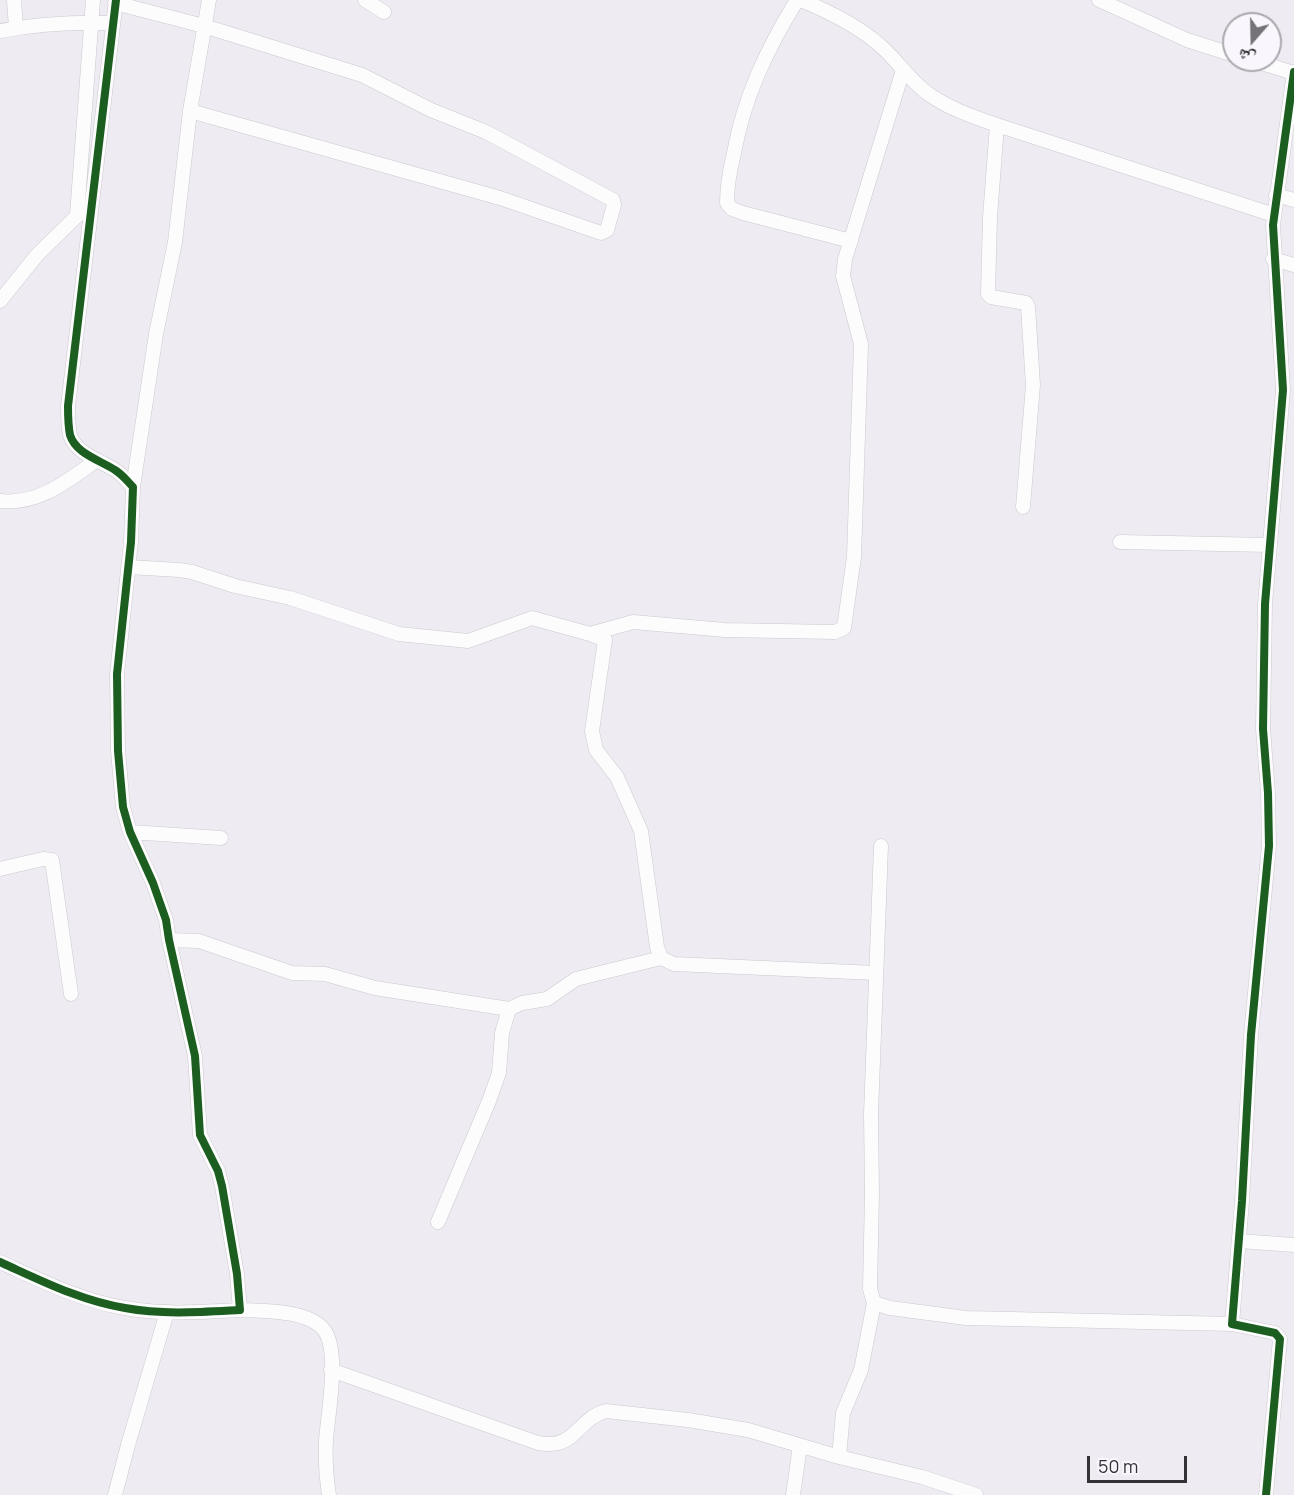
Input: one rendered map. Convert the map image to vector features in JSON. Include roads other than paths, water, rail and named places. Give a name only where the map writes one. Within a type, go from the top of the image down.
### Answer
[{"type":"street","points":[[14,0],[16,28]]},
{"type":"street","points":[[77,215],[93,0]]},
{"type":"street","points":[[209,0],[190,111],[177,231],[156,334],[133,487],[131,542],[117,674],[116,714],[123,807],[130,832],[163,909],[193,1047],[200,1135],[220,1178],[237,1274],[240,1310]]},
{"type":"street","points":[[365,0],[384,12]]},
{"type":"street","points":[[851,241],[743,213],[732,209],[728,203],[732,163],[748,95],[774,37],[799,0],[832,14],[862,32],[884,49],[917,86],[940,102],[997,125],[1274,215]]},
{"type":"street","points":[[1099,0],[1187,40],[1222,51]]},
{"type":"street","points":[[133,487],[115,470],[77,447],[68,425],[68,406],[116,1],[362,75],[431,110],[486,132],[613,200],[614,205],[607,230],[601,233],[500,198],[190,111]]},
{"type":"street","points":[[0,31],[92,22],[113,23]]},
{"type":"street","points":[[591,633],[633,622],[736,630],[835,632],[844,628],[854,557],[861,356],[859,331],[843,276],[845,259],[903,70]]},
{"type":"street","points":[[1232,1324],[1251,1035],[1269,846],[1263,729],[1265,604],[1281,436],[1283,390],[1274,259],[1274,215],[1291,109],[1294,72]]},
{"type":"street","points":[[997,125],[990,217],[988,294],[991,297],[1026,303],[1028,307],[1033,386],[1023,507]]},
{"type":"street","points":[[1276,195],[1294,200]]},
{"type":"street","points":[[0,301],[37,255],[93,201]]},
{"type":"street","points":[[1274,259],[1294,265]]},
{"type":"street","points":[[0,501],[28,501],[45,494],[97,460]]},
{"type":"street","points":[[1120,543],[1269,545]]},
{"type":"street","points":[[129,567],[192,572],[235,586],[290,598],[399,634],[468,641],[531,618],[591,633],[605,640],[592,742],[617,777],[641,831],[657,947],[661,958]]},
{"type":"street","points":[[130,832],[221,838]]},
{"type":"street","points":[[839,1457],[843,1413],[861,1370],[874,1303],[870,1289],[871,1114],[881,846]]},
{"type":"street","points":[[0,869],[43,859],[52,860],[71,994]]},
{"type":"street","points":[[169,940],[199,940],[292,973],[325,974],[375,988],[509,1009],[522,1003],[547,999],[576,979],[661,958],[674,964],[876,973]]},
{"type":"street","points":[[438,1222],[499,1073],[502,1033],[509,1009]]},
{"type":"street","points":[[1239,1241],[1294,1245]]},
{"type":"street","points":[[0,1262],[96,1302],[167,1312],[240,1310],[284,1312],[306,1318],[323,1329],[331,1346],[330,1415],[326,1439],[326,1475],[329,1495]]},
{"type":"street","points":[[874,1303],[890,1308],[966,1318],[1232,1324],[1275,1333],[1280,1339],[1266,1495]]},
{"type":"street","points":[[115,1495],[167,1312]]},
{"type":"street","points":[[331,1370],[522,1438],[549,1445],[563,1442],[596,1414],[613,1411],[748,1430],[976,1495]]},
{"type":"street","points":[[792,1495],[800,1446]]}]
